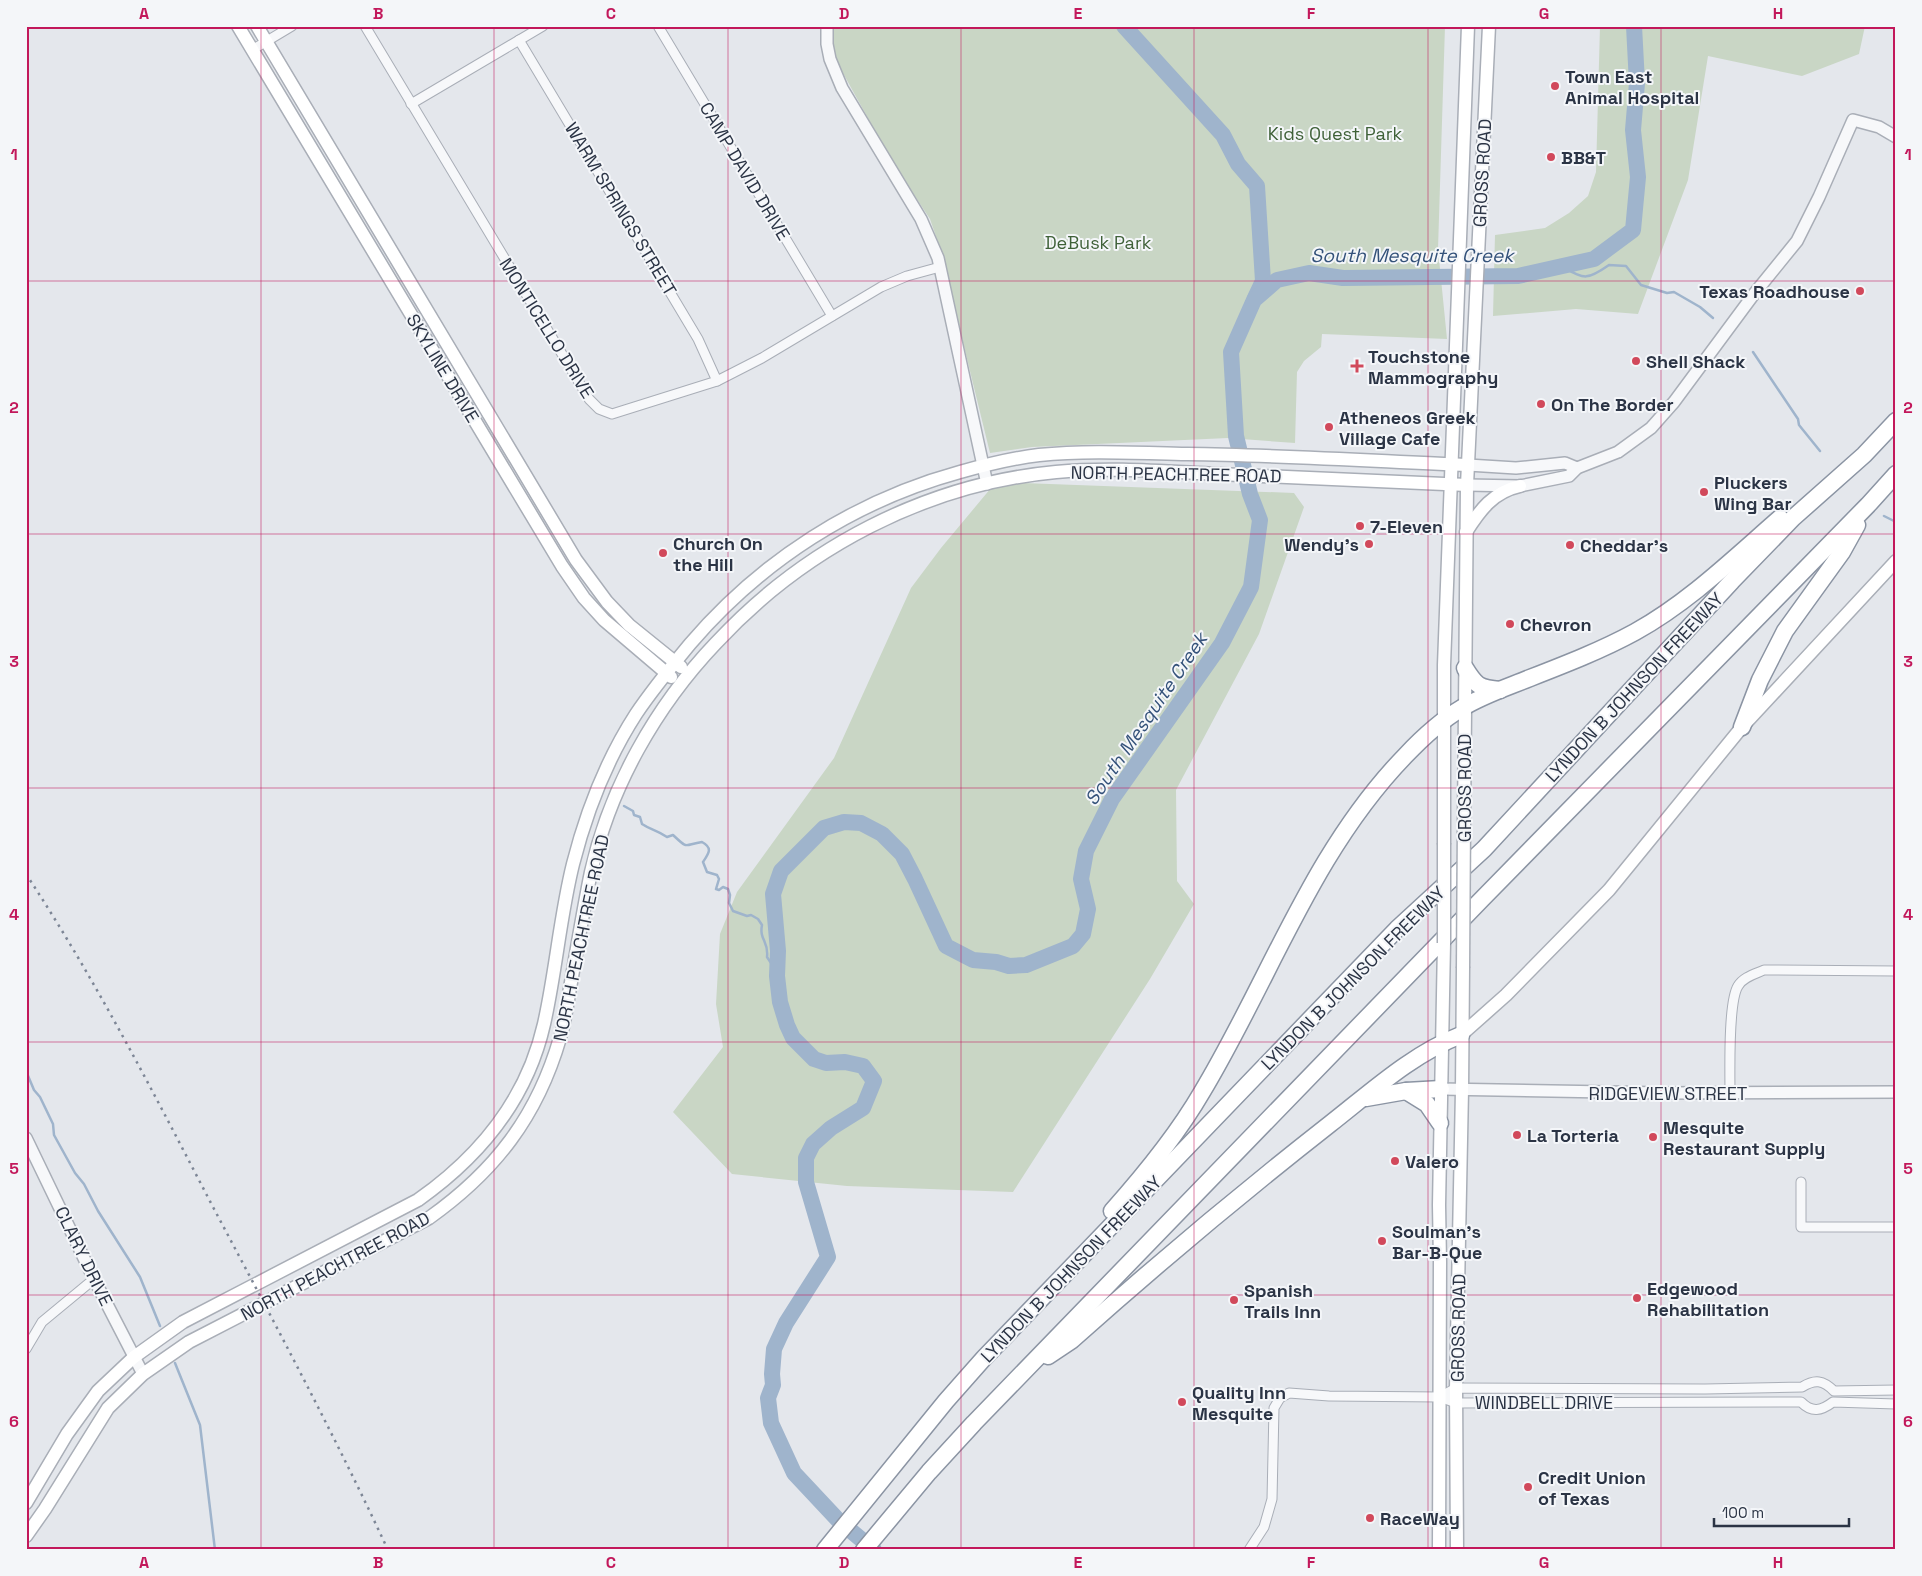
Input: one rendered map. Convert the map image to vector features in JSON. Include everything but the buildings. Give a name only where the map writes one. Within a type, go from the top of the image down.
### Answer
[{"type":"highway","name":"LYNDON B JOHNSON FREEWAY","points":[[825,1550],[946,1401],[984,1358],[1397,929],[1484,849],[1792,518],[1864,455],[1896,421]]},
{"type":"highway","points":[[984,1358],[1166,1147],[1210,1079],[1307,893],[1345,829],[1388,773],[1424,736],[1464,706],[1601,649],[1637,631],[1667,612],[1700,587],[1789,510],[1864,455]]},
{"type":"highway","name":"LYNDON B JOHNSON FREEWAY","points":[[864,1550],[968,1430],[1019,1376],[1468,913],[1868,505],[1896,474]]},
{"type":"highway","points":[[1742,727],[1760,680],[1785,631],[1842,552],[1868,505]]},
{"type":"highway","points":[[1465,668],[1474,682],[1483,688],[1500,690]]},
{"type":"highway","points":[[1019,1376],[1072,1340],[1114,1302],[1282,1161],[1361,1100],[1420,1056],[1442,1042],[1461,1035]]},
{"type":"highway","points":[[1361,1100],[1382,1094],[1441,1089]]},
{"type":"highway","points":[[1406,1091],[1427,1104],[1440,1123]]},
{"type":"main road","name":"SKYLINE DRIVE","points":[[238,26],[562,566],[584,598],[604,620],[679,684]]},
{"type":"main road","name":"SKYLINE DRIVE","points":[[257,26],[587,576],[607,602],[629,625],[688,672]]},
{"type":"main road","name":"GROSS ROAD","points":[[1438,1550],[1440,1397],[1439,1205],[1444,985],[1444,720],[1468,26]]},
{"type":"main road","name":"GROSS ROAD","points":[[1457,1550],[1456,1388],[1462,1090],[1466,532],[1489,26]]},
{"type":"main road","points":[[1465,111],[1485,110]]},
{"type":"main road","points":[[1462,190],[1481,193]]},
{"type":"main road","points":[[420,328],[433,320]]},
{"type":"main road","points":[[1456,345],[1474,346]]},
{"type":"main road","name":"NORTH PEACHTREE ROAD","points":[[26,1503],[67,1434],[98,1391],[134,1357],[183,1322],[418,1200],[442,1184],[487,1140],[508,1111],[523,1084],[544,1027],[573,865],[598,786],[635,716],[666,673],[713,617],[773,564],[837,522],[897,492],[936,478],[983,465],[1046,455],[1098,452],[1202,454],[1468,465]]},
{"type":"main road","points":[[1319,478],[1321,458]]},
{"type":"main road","name":"NORTH PEACHTREE ROAD","points":[[26,1536],[108,1408],[143,1374],[188,1342],[428,1218],[468,1188],[502,1153],[522,1126],[540,1092],[549,1072],[561,1035],[592,869],[616,796],[650,728],[688,672],[751,608],[786,578],[864,529],[909,508],[942,496],[1007,479],[1057,472],[1129,470],[1467,485]]},
{"type":"main road","points":[[1466,532],[1481,509],[1497,495],[1508,489],[1520,486]]},
{"type":"main road","points":[[1461,1035],[1506,995],[1609,890],[1742,727],[1896,561]]},
{"type":"main road","points":[[1446,620],[1465,620]]},
{"type":"main road","points":[[573,865],[592,869]]},
{"type":"main road","points":[[1440,1262],[1459,1263]]},
{"type":"street","points":[[252,50],[292,26]]},
{"type":"street","name":"MONTICELLO DRIVE","points":[[365,26],[589,399],[599,409],[612,414],[717,381],[738,371],[886,284],[940,267]]},
{"type":"street","points":[[411,104],[543,26]]},
{"type":"street","name":"CAMP DAVID DRIVE","points":[[658,26],[832,316]]},
{"type":"street","points":[[828,26],[827,44],[830,60],[842,88],[921,220],[940,267],[987,484]]},
{"type":"street","name":"WARM SPRINGS STREET","points":[[519,40],[698,339],[717,381]]},
{"type":"street","name":"NORTH PEACHTREE ROAD","points":[[1467,485],[1520,486],[1568,476],[1577,468],[1603,459],[1633,442],[1650,428],[1674,402],[1751,298],[1797,241],[1853,120],[1879,127],[1896,137]]},
{"type":"street","name":"NORTH PEACHTREE ROAD","points":[[1468,465],[1516,468],[1565,463],[1577,468]]},
{"type":"street","points":[[1730,1093],[1732,1010],[1738,986],[1746,978],[1764,970],[1896,971]]},
{"type":"street","name":"RIDGEVIEW STREET","points":[[1441,1089],[1569,1093],[1896,1092]]},
{"type":"street","name":"CLARY DRIVE","points":[[26,1138],[30,1153],[143,1374]]},
{"type":"street","points":[[1800,1182],[1801,1228],[1896,1227]]},
{"type":"street","points":[[26,1349],[42,1322],[94,1279]]},
{"type":"street","name":"WINDBELL DRIVE","points":[[1440,1397],[1456,1388],[1783,1388],[1802,1387],[1810,1382],[1819,1380],[1827,1384],[1834,1391],[1896,1390]]},
{"type":"street","points":[[1249,1550],[1264,1526],[1270,1510],[1273,1489],[1274,1408],[1283,1395],[1440,1397]]},
{"type":"street","name":"WINDBELL DRIVE","points":[[1440,1397],[1456,1403],[1801,1402],[1816,1411],[1826,1408],[1833,1402],[1896,1404]]},
{"type":"green space","name":"DeBusk Park","points":[[833,26],[1445,26],[1438,249],[1447,339],[1322,334],[1321,347],[1304,361],[1297,372],[1295,443],[1228,438],[1032,447],[990,453],[940,248],[930,219],[891,160],[833,55]]},
{"type":"green space","points":[[1600,26],[1865,26],[1859,54],[1802,76],[1708,56],[1688,180],[1638,314],[1576,309],[1493,316],[1495,235],[1545,228],[1569,213],[1588,196],[1596,172]]},
{"type":"green space","points":[[996,482],[1294,493],[1304,507],[1259,634],[1176,790],[1177,881],[1194,904],[1150,979],[1013,1192],[847,1186],[732,1174],[673,1112],[723,1047],[716,1004],[720,934],[737,892],[834,758],[911,588],[941,548]]},
{"type":"waterway","points":[[1124,26],[1223,135],[1238,164],[1257,186],[1263,281],[1255,298]]},
{"type":"waterway","name":"South Mesquite Creek","points":[[874,1550],[838,1520],[794,1473],[771,1423],[768,1398],[773,1385],[774,1349],[786,1323],[828,1257],[806,1182],[806,1158],[813,1144],[831,1128],[863,1108],[874,1081],[863,1066],[845,1062],[826,1063],[814,1059],[793,1038],[787,1025],[780,1002],[777,976],[778,951],[773,894],[781,871],[824,828],[844,822],[861,823],[882,834],[902,854],[946,946],[973,960],[996,962],[1009,966],[1026,965],[1073,946],[1083,934],[1088,909],[1081,879],[1086,851],[1112,799],[1222,643],[1251,587],[1260,520],[1250,494],[1236,436],[1231,352],[1254,300],[1277,280],[1309,273],[1343,278],[1518,276],[1594,259],[1633,230],[1638,177],[1633,130],[1637,83],[1634,26]]},
{"type":"waterway","points":[[1561,266],[1581,276],[1590,276],[1609,265],[1626,266],[1641,285],[1667,293],[1674,292],[1700,307],[1713,318]]},
{"type":"waterway","points":[[1753,352],[1798,419],[1799,425],[1820,451]]},
{"type":"waterway","points":[[1884,516],[1896,522]]},
{"type":"waterway","points":[[624,806],[633,811],[634,815],[640,817],[642,824],[648,828],[667,837],[673,835],[684,845],[702,842],[708,846],[709,851],[703,862],[707,872],[717,875],[719,879],[716,889],[719,890],[723,887],[728,889],[730,895],[729,903],[733,911],[747,916],[751,915],[758,919],[762,925],[761,930],[767,947],[767,957],[777,972]]},
{"type":"waterway","points":[[26,1071],[53,1124],[54,1135],[75,1173],[84,1184],[98,1211],[140,1277],[160,1326]]},
{"type":"waterway","points":[[175,1363],[200,1425],[215,1550]]},
{"type":"railway","points":[[26,874],[100,996],[146,1080],[303,1377],[388,1550]]},
{"type":"place","name":"Town East Animal Hospital","points":[[1555,86]]},
{"type":"place","name":"BB&T","points":[[1551,157]]},
{"type":"place","name":"Texas Roadhouse","points":[[1860,291]]},
{"type":"place","name":"Shell Shack","points":[[1636,361]]},
{"type":"place","name":"Touchstone Mammography","points":[[1357,366]]},
{"type":"place","name":"On The Border","points":[[1541,404]]},
{"type":"place","name":"Atheneos Greek Village Cafe","points":[[1329,427]]},
{"type":"place","name":"Pluckers Wing Bar","points":[[1704,492]]},
{"type":"place","name":"7-Eleven","points":[[1360,526]]},
{"type":"place","name":"Wendy's","points":[[1369,544]]},
{"type":"place","name":"Cheddar's","points":[[1570,545]]},
{"type":"place","name":"Church On the Hill","points":[[663,553]]},
{"type":"place","name":"Chevron","points":[[1510,624]]},
{"type":"place","name":"La Torteria","points":[[1517,1135]]},
{"type":"place","name":"Mesquite Restaurant Supply","points":[[1653,1137]]},
{"type":"place","name":"Valero","points":[[1395,1161]]},
{"type":"place","name":"Soulman's Bar-B-Que","points":[[1382,1241]]},
{"type":"place","name":"Edgewood Rehabilitation","points":[[1637,1298]]},
{"type":"place","name":"Spanish Trails Inn","points":[[1234,1300]]},
{"type":"place","name":"Quality Inn Mesquite","points":[[1182,1402]]},
{"type":"place","name":"Credit Union of Texas","points":[[1528,1487]]},
{"type":"place","name":"RaceWay","points":[[1370,1518]]},
{"type":"park label","name":"Kids Quest Park","points":[[1335,133]]}]
